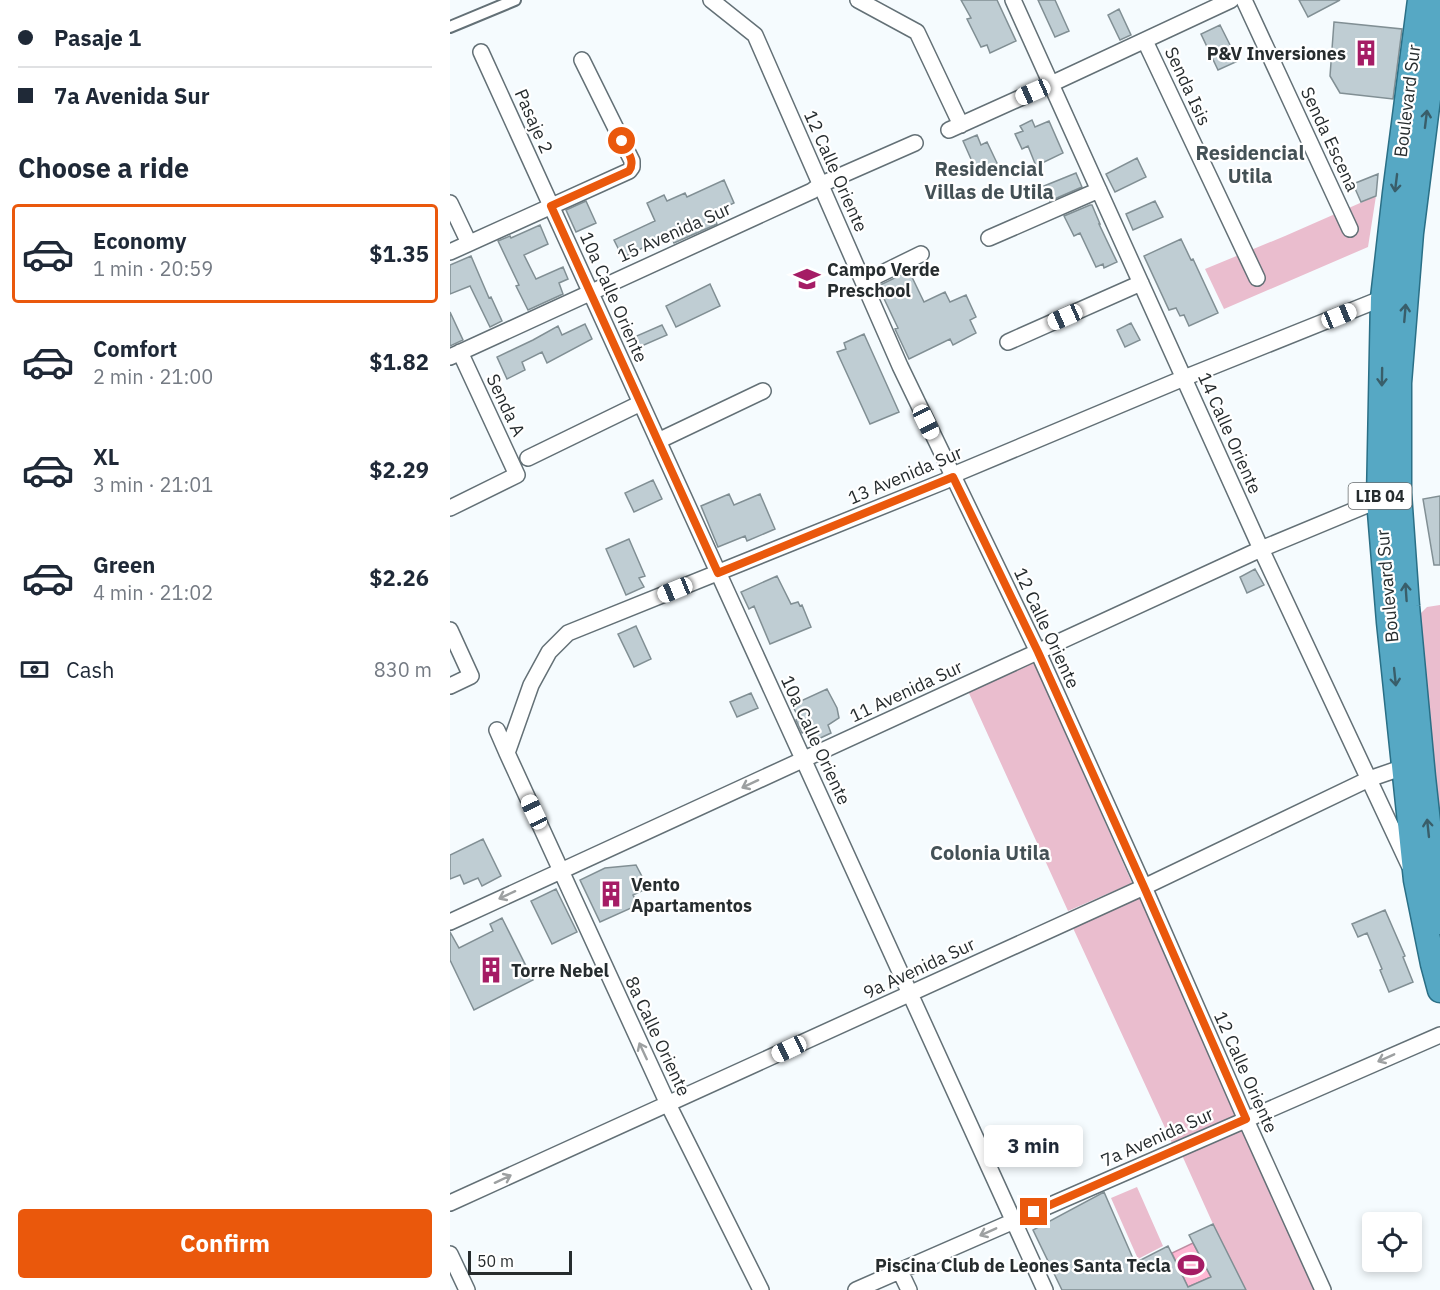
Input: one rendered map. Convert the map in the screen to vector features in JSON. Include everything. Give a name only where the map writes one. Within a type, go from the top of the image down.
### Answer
[{"type":"highway","name":"Boulevard Sur","points":[[1419,0],[1383,298],[1379,501],[1416,880],[1440,990]]},
{"type":"highway","name":"Boulevard Sur","points":[[1440,4],[1412,232],[1399,383],[1399,493],[1423,777],[1440,927]]},
{"type":"street","points":[[450,27],[515,0]]},
{"type":"street","name":"12 Calle Oriente","points":[[711,0],[755,35],[900,366],[1038,652],[1323,1290]]},
{"type":"street","points":[[858,0],[916,32],[955,127],[1231,0]]},
{"type":"street","name":"14 Calle Oriente","points":[[1013,0],[1261,549],[1416,880]]},
{"type":"street","name":"Senda Escena","points":[[1244,0],[1350,229]]},
{"type":"street","name":"Senda Isis","points":[[1145,41],[1257,278]]},
{"type":"street","name":"Pasaje 2","points":[[481,52],[551,206]]},
{"type":"street","points":[[450,252],[629,171],[632,167],[632,161],[582,60]]},
{"type":"street","name":"15 Avenida Sur","points":[[455,355],[915,143]]},
{"type":"street","points":[[989,238],[1099,190]]},
{"type":"street","points":[[450,203],[469,243]]},
{"type":"street","name":"10a Calle Oriente","points":[[551,206],[1045,1290]]},
{"type":"street","points":[[864,282],[921,254]]},
{"type":"street","points":[[1008,342],[1141,283]]},
{"type":"street","name":"13 Avenida Sur","points":[[507,753],[531,685],[549,652],[568,633],[953,477],[960,472],[1184,378],[1383,298]]},
{"type":"street","name":"Senda A","points":[[450,508],[517,475],[455,355]]},
{"type":"street","points":[[658,441],[763,391]]},
{"type":"street","points":[[528,458],[641,403]]},
{"type":"street","name":"11 Avenida Sur","points":[[450,922],[1261,549],[1379,501]]},
{"type":"street","points":[[450,630],[471,676],[450,686]]},
{"type":"street","name":"8a Calle Oriente","points":[[497,730],[668,1104],[761,1290]]},
{"type":"street","name":"9a Avenida Sur","points":[[450,1203],[1144,887],[1369,780],[1404,767]]},
{"type":"street","name":"7a Avenida Sur","points":[[856,1290],[878,1285],[900,1271],[1440,1035]]},
{"type":"street","points":[[450,1254],[467,1290]]},
{"type":"street","points":[[900,1271],[909,1290]]},
{"type":"shaded area","points":[[1376,196],[1368,247],[1224,309],[1205,269]]},
{"type":"shaded area","points":[[1440,605],[1440,856],[1419,615],[1427,607]]},
{"type":"shaded area","points":[[1034,662],[1132,883],[1068,911],[968,691]]},
{"type":"shaded area","points":[[1141,897],[1237,1115],[1172,1143],[1073,928]]},
{"type":"shaded area","points":[[1242,1125],[1318,1290],[1246,1290],[1213,1224],[1181,1153]]},
{"type":"shaded area","points":[[1137,1187],[1163,1246],[1138,1259],[1111,1198]]},
{"type":"shaded area","name":"Piscina Club de Leones Santa Tecla","points":[[1193,1243],[1211,1277],[1188,1287],[1172,1253]]},
{"type":"building","points":[[961,0],[997,0],[1016,41],[990,53],[987,45],[981,47],[967,19],[971,18]]},
{"type":"building","points":[[1038,0],[1055,0],[1069,31],[1055,37]]},
{"type":"building","points":[[1299,0],[1340,0],[1308,17]]},
{"type":"building","points":[[1119,9],[1131,35],[1120,40],[1108,15]]},
{"type":"building","name":"P&V Inversiones","points":[[1334,22],[1402,29],[1393,99],[1340,93],[1330,76]]},
{"type":"building","points":[[1220,25],[1238,61],[1218,70],[1201,34]]},
{"type":"building","points":[[1032,120],[1035,127],[1049,121],[1063,153],[1036,166],[1028,146],[1022,149],[1015,134],[1023,131],[1020,126]]},
{"type":"building","points":[[977,135],[981,145],[987,142],[997,163],[983,169],[981,165],[975,168],[963,141]]},
{"type":"building","points":[[1137,158],[1146,177],[1115,192],[1106,174]]},
{"type":"building","points":[[1076,173],[1082,187],[1050,201],[1044,186]]},
{"type":"building","points":[[1378,174],[1376,196],[1361,202],[1353,184]]},
{"type":"building","points":[[724,180],[734,203],[713,213],[717,224],[674,243],[670,234],[626,256],[625,252],[621,254],[614,240],[655,221],[647,203],[664,195],[667,201],[685,193],[687,197]]},
{"type":"building","points":[[586,201],[596,223],[576,232],[566,210]]},
{"type":"building","points":[[1155,201],[1163,217],[1133,230],[1126,214]]},
{"type":"building","points":[[1092,205],[1117,262],[1104,268],[1103,264],[1096,267],[1080,233],[1074,236],[1064,216]]},
{"type":"building","points":[[540,225],[548,244],[524,255],[536,279],[563,267],[568,279],[559,283],[563,294],[528,310],[498,241],[510,236],[511,238]]},
{"type":"building","points":[[1181,239],[1218,313],[1189,326],[1184,315],[1180,316],[1176,308],[1169,310],[1144,256]]},
{"type":"building","points":[[471,256],[489,298],[491,297],[502,321],[490,327],[470,286],[450,294],[450,265]]},
{"type":"building","points":[[909,271],[924,302],[945,292],[950,302],[966,295],[976,317],[970,320],[976,333],[953,345],[950,339],[909,359],[895,329],[898,328],[878,286]]},
{"type":"building","points":[[710,284],[720,306],[676,327],[666,306]]},
{"type":"building","points":[[450,312],[463,340],[450,346]]},
{"type":"building","points":[[1131,323],[1140,340],[1125,347],[1117,330]]},
{"type":"building","points":[[585,324],[592,339],[547,363],[542,352],[522,362],[525,370],[507,379],[497,357],[558,326],[562,335]]},
{"type":"building","points":[[662,325],[667,335],[637,348],[632,338]]},
{"type":"building","points":[[864,334],[899,412],[870,424],[837,352],[846,349],[844,343]]},
{"type":"building","points":[[653,480],[662,499],[634,512],[625,493]]},
{"type":"building","points":[[729,494],[734,505],[760,494],[775,529],[747,541],[745,536],[718,547],[701,506]]},
{"type":"building","points":[[1440,496],[1440,565],[1434,565],[1423,499]]},
{"type":"building","points":[[629,539],[645,576],[639,578],[644,587],[626,595],[606,549]]},
{"type":"building","points":[[1255,569],[1264,585],[1247,593],[1240,577]]},
{"type":"building","points":[[777,576],[791,604],[798,602],[800,606],[802,605],[811,627],[770,644],[754,606],[749,609],[741,592]]},
{"type":"building","points":[[636,626],[651,659],[634,667],[618,634]]},
{"type":"building","points":[[827,689],[837,708],[839,718],[828,725],[831,733],[814,741],[808,730],[802,733],[796,720],[799,718],[792,705]]},
{"type":"building","points":[[751,693],[758,708],[737,717],[730,702]]},
{"type":"building","points":[[483,839],[501,876],[482,886],[478,878],[464,884],[460,875],[450,879],[450,855]]},
{"type":"building","name":"Vento Apartamentos","points":[[636,865],[648,888],[633,895],[638,905],[600,922],[580,880],[605,868]]},
{"type":"building","points":[[556,889],[577,932],[552,944],[531,901]]},
{"type":"building","points":[[1385,910],[1405,956],[1403,957],[1413,982],[1389,992],[1367,933],[1358,937],[1352,924]]},
{"type":"building","name":"Torre Nebel","points":[[502,918],[533,980],[474,1010],[450,960],[450,932],[459,948],[493,931],[490,924]]},
{"type":"building","points":[[1104,1192],[1135,1263],[1168,1246],[1188,1287],[1211,1277],[1189,1235],[1213,1224],[1246,1290],[1062,1290],[1033,1230]]},
{"type":"place","name":"P&V Inversiones","points":[[1366,53]]},
{"type":"place","name":"Campo Verde Preschool","points":[[807,279]]},
{"type":"place","name":"Vento Apartamentos","points":[[611,894]]},
{"type":"place","name":"Torre Nebel","points":[[491,970]]},
{"type":"place","name":"Piscina Club de Leones Santa Tecla","points":[[1191,1265]]},
{"type":"district","name":"Residencial Utila","points":[[1250,164]]},
{"type":"district","name":"Residencial Villas de Utila","points":[[989,180]]},
{"type":"district","name":"Colonia Utila","points":[[990,852]]},
{"type":"route","points":[[622,141],[632,161],[629,171],[551,206],[718,573],[953,477],[1038,652],[1246,1119],[1034,1212]]}]
